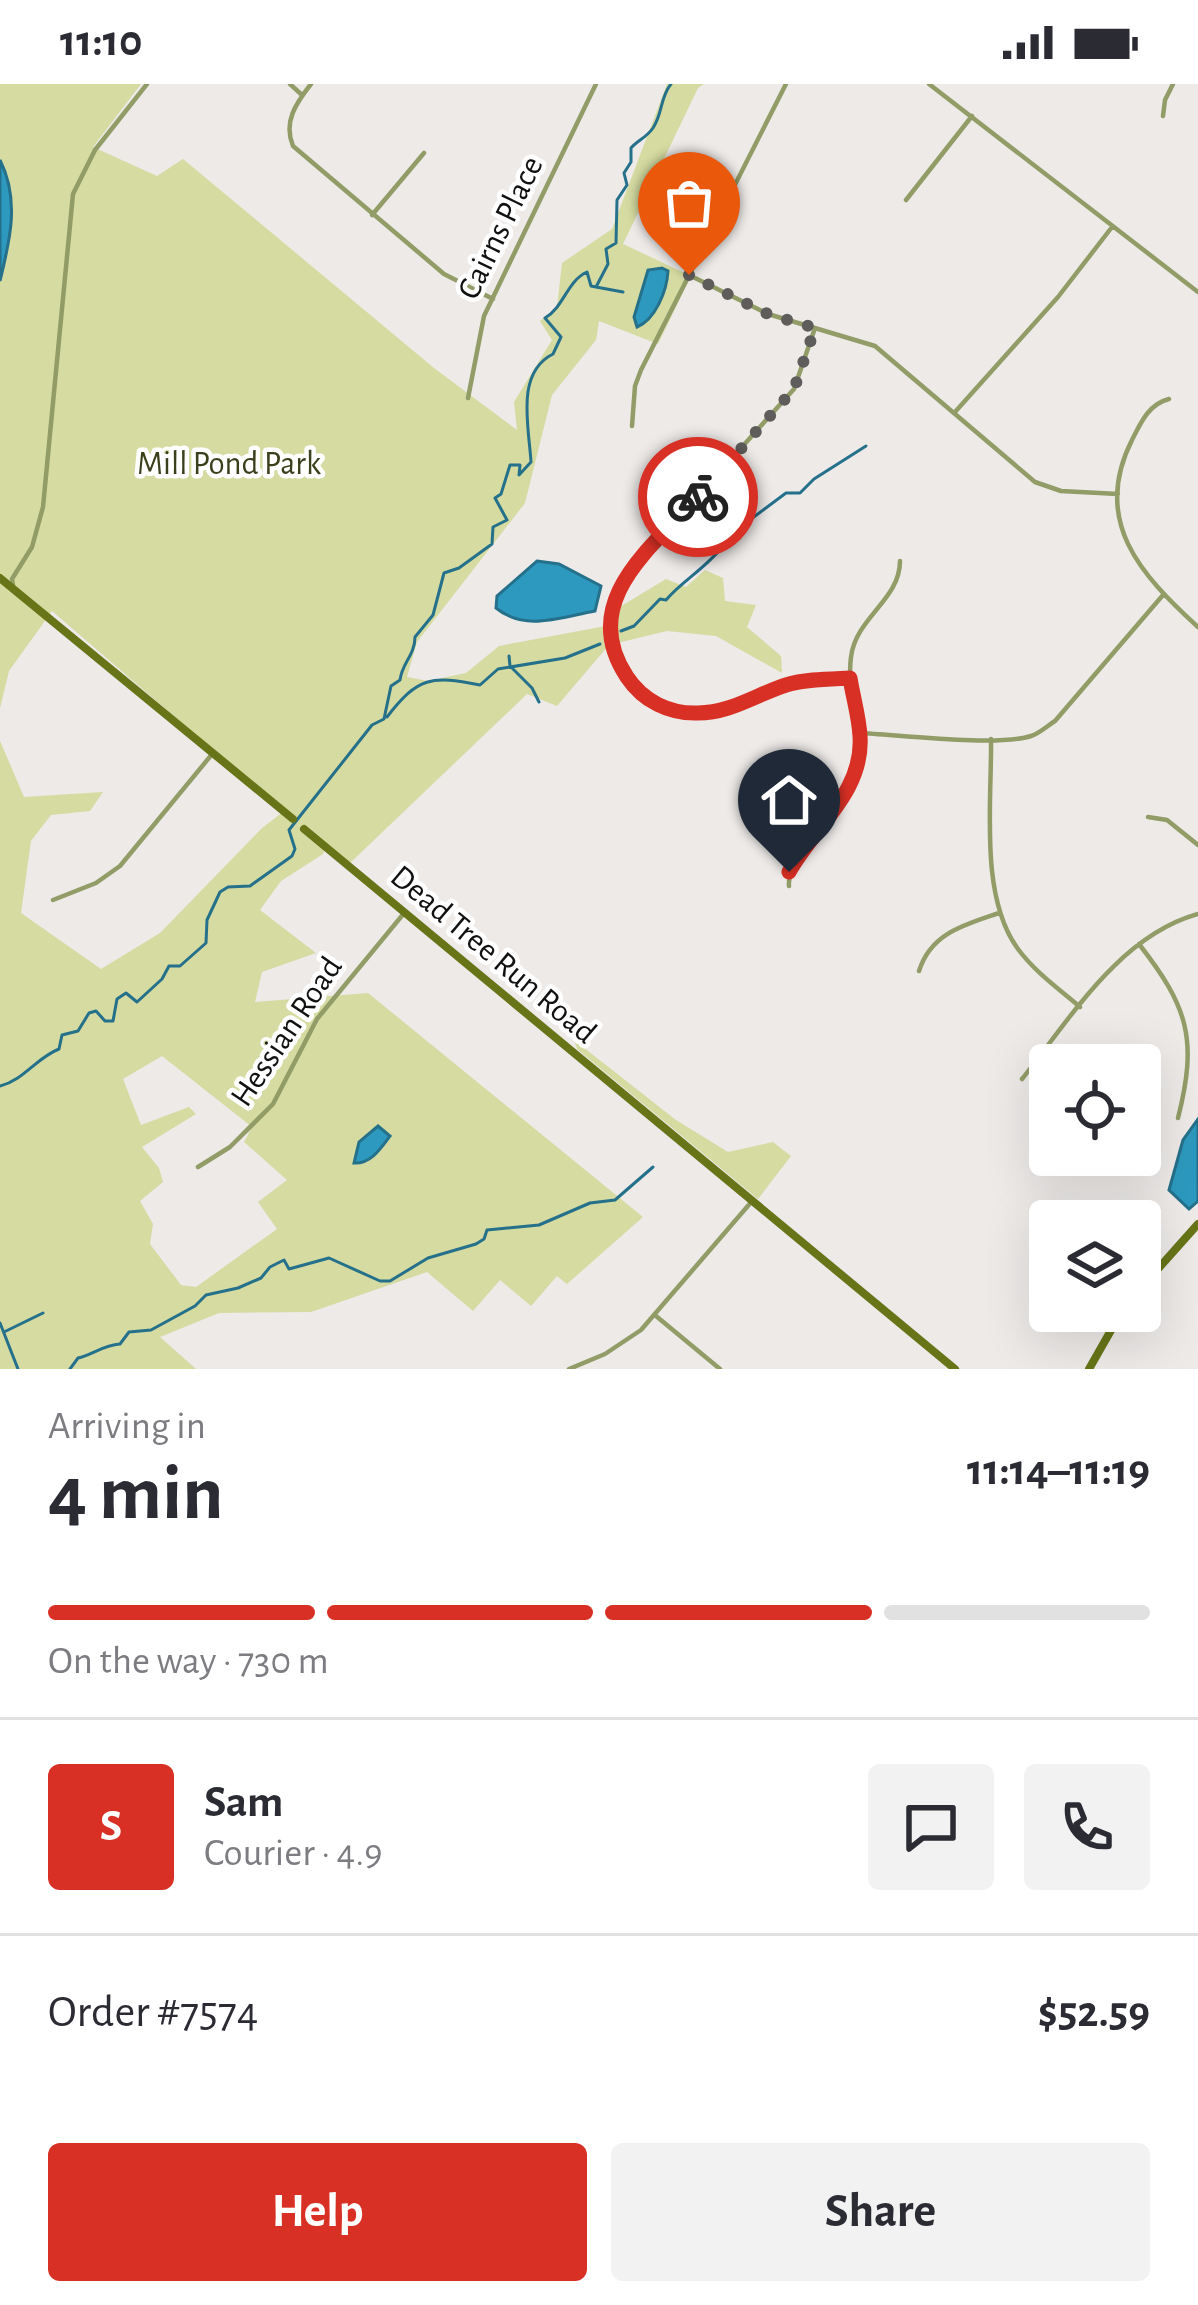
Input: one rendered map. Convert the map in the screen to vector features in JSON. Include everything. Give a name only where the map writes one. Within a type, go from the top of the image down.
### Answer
[{"type":"street","points":[[13,585],[43,507],[73,194],[95,150],[147,84]]},
{"type":"street","points":[[290,84],[302,94]]},
{"type":"street","points":[[311,84],[288,129],[293,146],[444,274],[493,299]]},
{"type":"street","name":"Cairns Place","points":[[468,398],[479,334],[493,299],[596,84]]},
{"type":"street","points":[[632,425],[635,386],[786,84]]},
{"type":"street","points":[[928,84],[1198,292]]},
{"type":"street","points":[[1163,116],[1173,84]]},
{"type":"street","points":[[907,200],[972,116]]},
{"type":"street","points":[[372,215],[424,153]]},
{"type":"street","points":[[955,412],[1058,297],[1112,227]]},
{"type":"street","points":[[689,275],[768,314],[875,346],[1035,482],[1048,488],[1118,494]]},
{"type":"street","points":[[815,328],[794,389],[622,581],[612,610],[612,643],[618,663],[637,690],[653,702],[682,712],[728,710],[797,682],[850,678]]},
{"type":"street","points":[[1169,399],[1154,406],[1142,421],[1126,451],[1118,494],[1126,542],[1138,566],[1198,627]]},
{"type":"street","points":[[789,886],[791,866],[852,780],[860,733],[850,678],[855,639],[897,584],[900,561]]},
{"type":"street","name":"Dead Tree Run Road","points":[[0,578],[956,1369]]},
{"type":"street","points":[[860,733],[1028,737],[1054,721],[1163,596]]},
{"type":"street","points":[[991,739],[993,871],[999,913],[1017,948],[1080,1006]]},
{"type":"street","points":[[52,900],[96,883],[120,866],[214,753]]},
{"type":"street","points":[[1148,817],[1168,820],[1198,845]]},
{"type":"street","name":"Hessian Road","points":[[198,1167],[243,1136],[273,1104],[317,1018],[405,912]]},
{"type":"street","points":[[919,971],[926,952],[944,934],[999,913]]},
{"type":"street","points":[[1022,1079],[1080,1006],[1139,944],[1198,914]]},
{"type":"street","points":[[1139,944],[1177,996],[1187,1019],[1193,1083],[1178,1118]]},
{"type":"street","points":[[569,1369],[631,1339],[656,1316],[753,1200]]},
{"type":"street","points":[[1161,1265],[1198,1224]]},
{"type":"street","points":[[656,1316],[720,1369]]},
{"type":"street","points":[[1089,1369],[1110,1332]]},
{"type":"green space","name":"Mill Pond Park","points":[[0,84],[141,84],[93,147],[157,176],[183,159],[434,368],[517,430],[514,402],[552,340],[540,321],[557,307],[562,263],[612,229],[667,84],[704,84],[623,244],[691,276],[658,344],[599,321],[596,340],[552,395],[525,503],[417,642],[407,677],[428,681],[466,673],[499,646],[611,625],[613,611],[666,579],[686,587],[705,570],[723,578],[725,601],[756,605],[747,627],[781,656],[782,673],[716,636],[667,631],[609,645],[557,706],[527,694],[349,864],[326,846],[323,854],[281,881],[260,910],[316,953],[262,972],[255,1002],[368,993],[643,1217],[567,1284],[557,1276],[531,1306],[500,1280],[473,1311],[427,1272],[311,1312],[219,1313],[160,1337],[196,1369],[0,1369],[0,741],[24,797],[103,792],[90,811],[51,815],[31,841],[21,913],[101,969],[160,933],[284,811],[52,611],[9,671],[0,708]],"holes":[[[162,1056],[252,1127],[244,1142],[287,1180],[258,1202],[277,1229],[196,1287],[181,1285],[150,1244],[153,1224],[140,1201],[163,1182],[159,1168],[142,1147],[196,1114],[189,1107],[141,1125],[123,1079]]]},
{"type":"green space","points":[[574,1040],[676,1120],[728,1152],[773,1142],[791,1156],[758,1199],[577,1049]]},
{"type":"water","points":[[0,160],[11,205],[0,281]]},
{"type":"water","points":[[648,270],[668,271],[662,296],[649,318],[637,327],[634,317]]},
{"type":"water","points":[[537,561],[559,564],[601,586],[595,611],[531,621],[496,608],[497,596]]},
{"type":"water","points":[[1198,1119],[1198,1201],[1189,1209],[1169,1190],[1183,1140]]},
{"type":"water","points":[[378,1126],[390,1136],[370,1158],[354,1163],[359,1142]]},
{"type":"waterway","points":[[0,1086],[59,1049],[62,1035],[78,1031],[89,1013],[96,1011],[105,1021],[113,1021],[117,999],[126,993],[137,1002],[169,966],[180,966],[206,943],[207,920],[220,892],[250,886],[292,856],[295,849],[289,830],[372,725],[384,719],[391,686],[400,680],[415,637],[433,615],[444,573],[492,544],[493,527],[507,520],[495,498],[501,494],[510,465],[520,465],[519,475],[531,462],[529,387],[533,374],[553,354],[561,337],[545,318],[580,276],[587,272],[591,286],[596,287],[608,264],[606,249],[616,243],[617,200],[627,185],[624,173],[631,162],[631,148],[653,128],[671,84]]},
{"type":"waterway","points":[[596,287],[623,292]]},
{"type":"waterway","points":[[726,542],[786,493],[800,493],[866,446]]},
{"type":"waterway","points":[[621,631],[634,626],[660,599],[666,600],[723,546]]},
{"type":"waterway","points":[[387,717],[427,682],[480,685],[498,669],[565,658],[600,644]]},
{"type":"waterway","points":[[509,656],[510,666],[539,702]]},
{"type":"waterway","points":[[70,1369],[78,1358],[120,1344],[129,1332],[151,1330],[206,1295],[261,1278],[284,1260],[289,1269],[329,1258],[390,1281],[428,1258],[476,1244],[487,1230],[539,1225],[590,1203],[615,1200],[653,1167]]},
{"type":"waterway","points":[[4,1332],[43,1313]]},
{"type":"waterway","points":[[0,1323],[18,1369]]},
{"type":"way so far","points":[[689,275],[768,314],[815,328],[794,389],[698,497]]},
{"type":"route","points":[[698,497],[622,581],[612,610],[614,653],[637,690],[653,702],[682,712],[728,710],[797,682],[850,678],[860,733],[856,770],[844,795],[789,872]]}]
